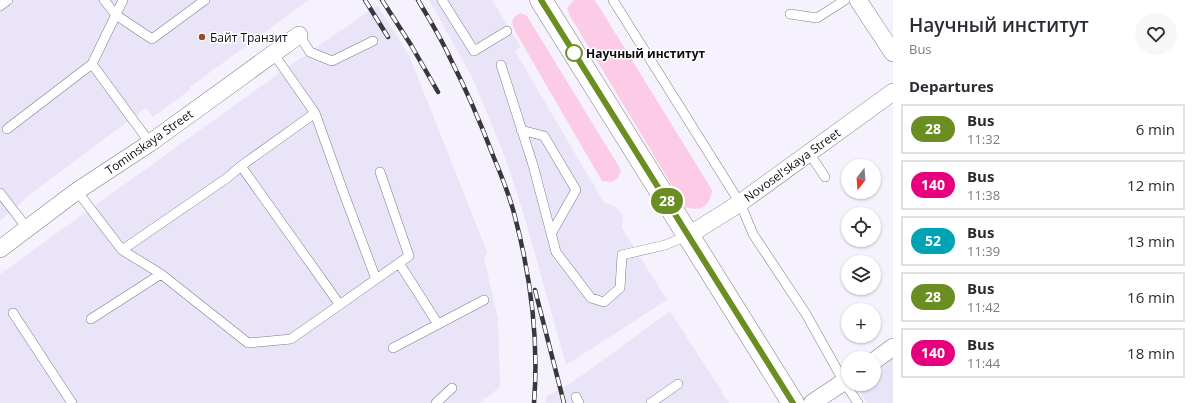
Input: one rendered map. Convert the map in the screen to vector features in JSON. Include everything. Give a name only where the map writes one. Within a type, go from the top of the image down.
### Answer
[{"type":"main road","points":[[541,0],[793,403]]},
{"type":"street","points":[[858,0],[893,53]]},
{"type":"street","name":"Tominskaya Street","points":[[0,249],[77,191],[150,143],[299,35]]},
{"type":"street","name":"Novosel'skaya Street","points":[[689,235],[740,203],[893,92]]},
{"type":"street","points":[[881,356],[893,347]]},
{"type":"street","points":[[812,403],[841,384]]},
{"type":"lane","points":[[0,6],[8,0]]},
{"type":"lane","points":[[104,0],[116,15],[152,39],[205,0]]},
{"type":"lane","points":[[7,129],[92,64],[123,0]]},
{"type":"lane","points":[[442,0],[474,51],[507,31]]},
{"type":"lane","points":[[613,0],[740,203],[753,234],[806,314],[841,373]]},
{"type":"lane","points":[[790,14],[817,18],[845,0]]},
{"type":"lane","points":[[299,35],[310,52],[332,62],[373,41]]},
{"type":"lane","points":[[273,53],[316,113],[344,194],[376,279]]},
{"type":"lane","points":[[92,64],[150,143]]},
{"type":"lane","points":[[501,65],[533,165],[556,252],[591,298],[604,302],[620,288],[622,255],[665,245],[689,235]]},
{"type":"lane","points":[[122,250],[228,178],[242,166],[316,113]]},
{"type":"lane","points":[[521,130],[544,136],[576,190],[551,234]]},
{"type":"lane","points":[[809,154],[825,177]]},
{"type":"lane","points":[[242,166],[340,304]]},
{"type":"lane","points":[[77,191],[122,250],[161,274],[248,343],[291,339],[409,256],[380,172]]},
{"type":"lane","points":[[0,193],[27,228]]},
{"type":"lane","points":[[399,263],[438,324]]},
{"type":"lane","points":[[91,319],[161,274]]},
{"type":"lane","points":[[393,348],[484,300]]},
{"type":"lane","points":[[13,313],[72,403]]},
{"type":"lane","points":[[650,403],[678,384]]},
{"type":"lane","points":[[436,403],[452,388]]},
{"type":"lane","points":[[851,391],[858,403]]},
{"type":"shaded area","points":[[0,0],[309,0],[190,87],[191,89],[153,117],[146,108],[32,193],[0,221]]},
{"type":"shaded area","points":[[429,0],[492,0],[521,47],[515,51],[603,201],[615,206],[621,213],[623,219],[622,228],[667,300],[566,365],[528,229],[503,152],[472,77]]},
{"type":"shaded area","points":[[574,0],[594,0],[598,5],[712,190],[709,201],[704,207],[696,209],[685,207],[570,16],[567,8]]},
{"type":"shaded area","points":[[377,5],[409,55],[488,254],[484,257],[498,319],[500,387],[479,403],[0,403],[0,274],[282,71]]},
{"type":"shaded area","points":[[521,13],[527,16],[621,170],[618,178],[612,182],[602,181],[516,33],[512,21]]},
{"type":"shaded area","points":[[670,311],[729,403],[546,403],[546,397],[574,381]]},
{"type":"shaded area","points":[[893,358],[893,403],[867,403],[859,391],[881,391],[881,366]]},
{"type":"railway","points":[[365,0],[388,37]]},
{"type":"railway","points":[[382,0],[411,45],[438,92]]},
{"type":"railway","points":[[418,0],[443,43],[468,95],[503,180],[513,210],[521,240],[532,309],[535,356],[534,403]]},
{"type":"railway","points":[[535,290],[564,403]]},
{"type":"bus line","name":"28","points":[[541,0],[793,403]]},
{"type":"place","name":"Байт Транзит","points":[[202,37]]},
{"type":"place","name":"Научный институт","points":[[574,53]]}]
